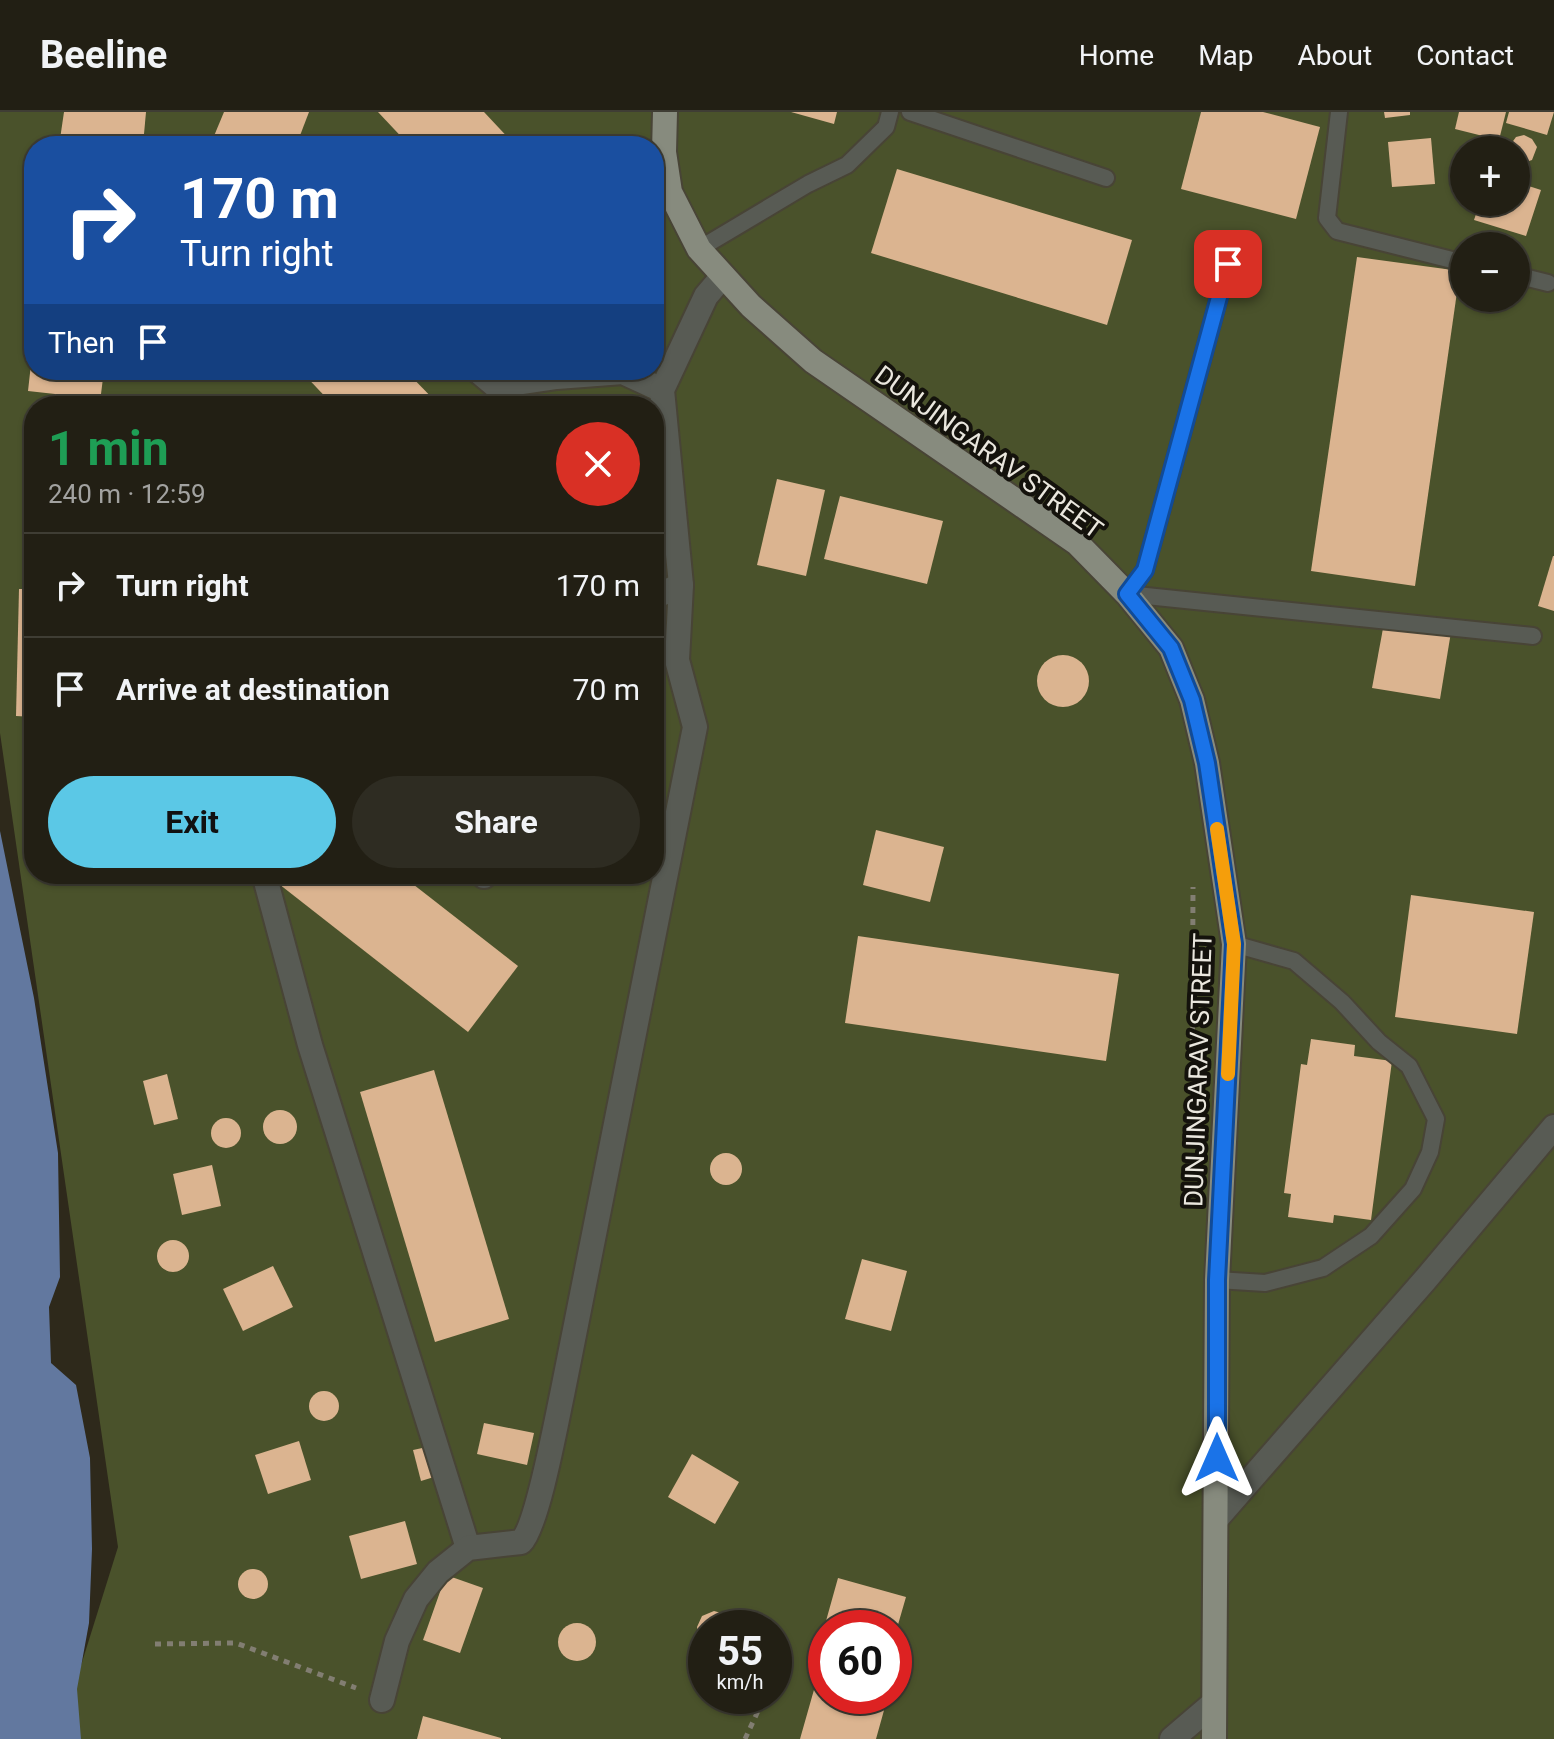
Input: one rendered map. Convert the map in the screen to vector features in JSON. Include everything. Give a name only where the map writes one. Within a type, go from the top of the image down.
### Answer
[{"type":"main road","name":"DUNJINGARAV STREET","points":[[665,112],[664,152],[670,192],[699,249],[723,276],[751,306],[813,361],[1077,543],[1127,594],[1171,648],[1192,700],[1207,763],[1234,944],[1217,1280],[1214,1739]]},
{"type":"street","points":[[663,396],[662,390],[706,296],[723,276]]},
{"type":"street","points":[[489,380],[496,386],[523,380]]},
{"type":"street","points":[[640,380],[662,390]]},
{"type":"street","points":[[664,411],[681,585],[677,660],[695,727],[664,883]]},
{"type":"street","points":[[664,593],[681,585]]},
{"type":"street","points":[[267,884],[310,1045],[468,1548]]},
{"type":"street","points":[[382,1700],[397,1641],[416,1599],[438,1572],[468,1548],[512,1545],[527,1536],[562,1395],[664,884]]},
{"type":"street","points":[[1217,1518],[1554,1127]]},
{"type":"street","points":[[1172,1739],[1213,1704]]},
{"type":"lane","points":[[699,249],[808,184],[847,165],[886,127],[890,112]]},
{"type":"lane","points":[[910,112],[1106,178]]},
{"type":"lane","points":[[1339,112],[1327,218],[1337,231],[1450,259]]},
{"type":"lane","points":[[1127,594],[1145,570],[1228,264]]},
{"type":"lane","points":[[1530,278],[1548,283]]},
{"type":"lane","points":[[1127,594],[1533,636]]},
{"type":"lane","points":[[1217,1280],[1265,1283],[1323,1268],[1371,1236],[1413,1189],[1430,1152],[1436,1119],[1409,1066],[1379,1042],[1342,1002],[1294,961],[1234,944]]},
{"type":"path","points":[[1191,1137],[1193,884]]},
{"type":"path","points":[[155,1644],[236,1643],[330,1676],[382,1700]]},
{"type":"path","points":[[745,1739],[757,1714]]},
{"type":"green space","points":[[0,112],[1554,112],[1554,1739],[58,1739],[118,1547],[0,733]]},
{"type":"water","points":[[0,831],[34,998],[58,1153],[60,1277],[49,1307],[51,1363],[76,1385],[90,1458],[92,1549],[89,1623],[77,1689],[81,1739],[0,1739]]},
{"type":"building","points":[[64,112],[146,112],[144,136],[60,136]]},
{"type":"building","points":[[224,112],[309,112],[300,136],[214,136]]},
{"type":"building","points":[[378,112],[484,112],[507,136],[401,136]]},
{"type":"building","points":[[791,112],[837,112],[834,124]]},
{"type":"building","points":[[1201,112],[1263,112],[1320,127],[1296,219],[1181,189]]},
{"type":"building","points":[[1384,112],[1410,112],[1410,115],[1385,118]]},
{"type":"building","points":[[1459,112],[1506,112],[1500,136],[1483,136],[1455,129]]},
{"type":"building","points":[[1509,112],[1554,112],[1547,135],[1506,123]]},
{"type":"building","points":[[1431,138],[1435,184],[1392,187],[1388,142]]},
{"type":"building","points":[[1530,138],[1537,147],[1530,161]]},
{"type":"building","points":[[897,169],[1132,240],[1107,325],[871,253]]},
{"type":"building","points":[[1530,186],[1541,190],[1527,232],[1513,232],[1474,220],[1475,216],[1530,216]]},
{"type":"building","points":[[1357,257],[1450,270],[1450,312],[1454,312],[1415,586],[1311,571]]},
{"type":"building","points":[[29,380],[103,380],[101,396],[55,396],[28,391]]},
{"type":"building","points":[[309,380],[415,380],[430,396],[325,396]]},
{"type":"building","points":[[777,479],[825,490],[806,576],[757,565]]},
{"type":"building","points":[[840,496],[943,521],[927,584],[824,559]]},
{"type":"building","points":[[1554,556],[1554,611],[1538,606]]},
{"type":"building","points":[[19,589],[24,589],[24,716],[16,716]]},
{"type":"building","points":[[1384,623],[1451,632],[1440,699],[1372,688]]},
{"type":"building","points":[[1063,655],[1082,662],[1089,681],[1082,700],[1063,707],[1044,700],[1037,681],[1044,662]]},
{"type":"building","points":[[876,830],[944,847],[930,902],[863,885]]},
{"type":"building","points":[[279,884],[413,884],[518,966],[468,1032]]},
{"type":"building","points":[[1411,895],[1534,912],[1517,1034],[1395,1017]]},
{"type":"building","points":[[858,936],[1119,974],[1106,1061],[845,1023]]},
{"type":"building","points":[[1311,1039],[1355,1045],[1354,1056],[1392,1061],[1371,1220],[1334,1215],[1333,1223],[1288,1217],[1291,1194],[1284,1193],[1301,1064],[1307,1065]]},
{"type":"building","points":[[434,1070],[509,1319],[435,1342],[360,1092]]},
{"type":"building","points":[[167,1074],[178,1119],[154,1125],[143,1081]]},
{"type":"building","points":[[280,1110],[292,1115],[297,1127],[292,1139],[280,1144],[268,1139],[263,1127],[268,1115]]},
{"type":"building","points":[[226,1118],[232,1119],[240,1127],[240,1139],[232,1147],[226,1148],[220,1147],[212,1139],[211,1133],[212,1127],[220,1119]]},
{"type":"building","points":[[726,1153],[737,1158],[742,1169],[737,1180],[726,1185],[715,1180],[710,1169],[715,1158]]},
{"type":"building","points":[[212,1165],[221,1206],[182,1215],[173,1174]]},
{"type":"building","points":[[173,1240],[184,1245],[189,1256],[184,1267],[173,1272],[162,1267],[157,1256],[162,1245]]},
{"type":"building","points":[[862,1259],[907,1271],[891,1331],[845,1319]]},
{"type":"building","points":[[273,1266],[293,1307],[243,1331],[223,1289]]},
{"type":"building","points":[[324,1391],[335,1395],[339,1406],[335,1417],[324,1421],[313,1417],[309,1406],[313,1395]]},
{"type":"building","points":[[484,1423],[534,1433],[527,1465],[477,1454]]},
{"type":"building","points":[[299,1441],[311,1480],[268,1494],[255,1455]]},
{"type":"building","points":[[427,1447],[434,1477],[421,1481],[413,1450]]},
{"type":"building","points":[[692,1454],[739,1482],[715,1524],[668,1497]]},
{"type":"building","points":[[405,1521],[417,1564],[361,1579],[349,1536]]},
{"type":"building","points":[[253,1569],[264,1573],[268,1584],[264,1595],[253,1599],[242,1595],[238,1584],[242,1573]]},
{"type":"building","points":[[446,1575],[483,1588],[460,1653],[423,1640]]},
{"type":"building","points":[[838,1578],[906,1597],[902,1610],[829,1610]]},
{"type":"building","points":[[577,1623],[590,1629],[596,1642],[590,1655],[577,1661],[564,1655],[558,1642],[564,1629]]},
{"type":"building","points":[[808,1711],[808,1714],[883,1714],[876,1739],[800,1739]]},
{"type":"building","points":[[423,1716],[501,1738],[501,1739],[417,1739]]},
{"type":"slow traffic","points":[[1217,829],[1234,944],[1228,1074]]},
{"type":"route","points":[[1217,1458],[1217,1280],[1234,944],[1207,763],[1192,700],[1171,648],[1127,594],[1145,570],[1228,264]]}]
